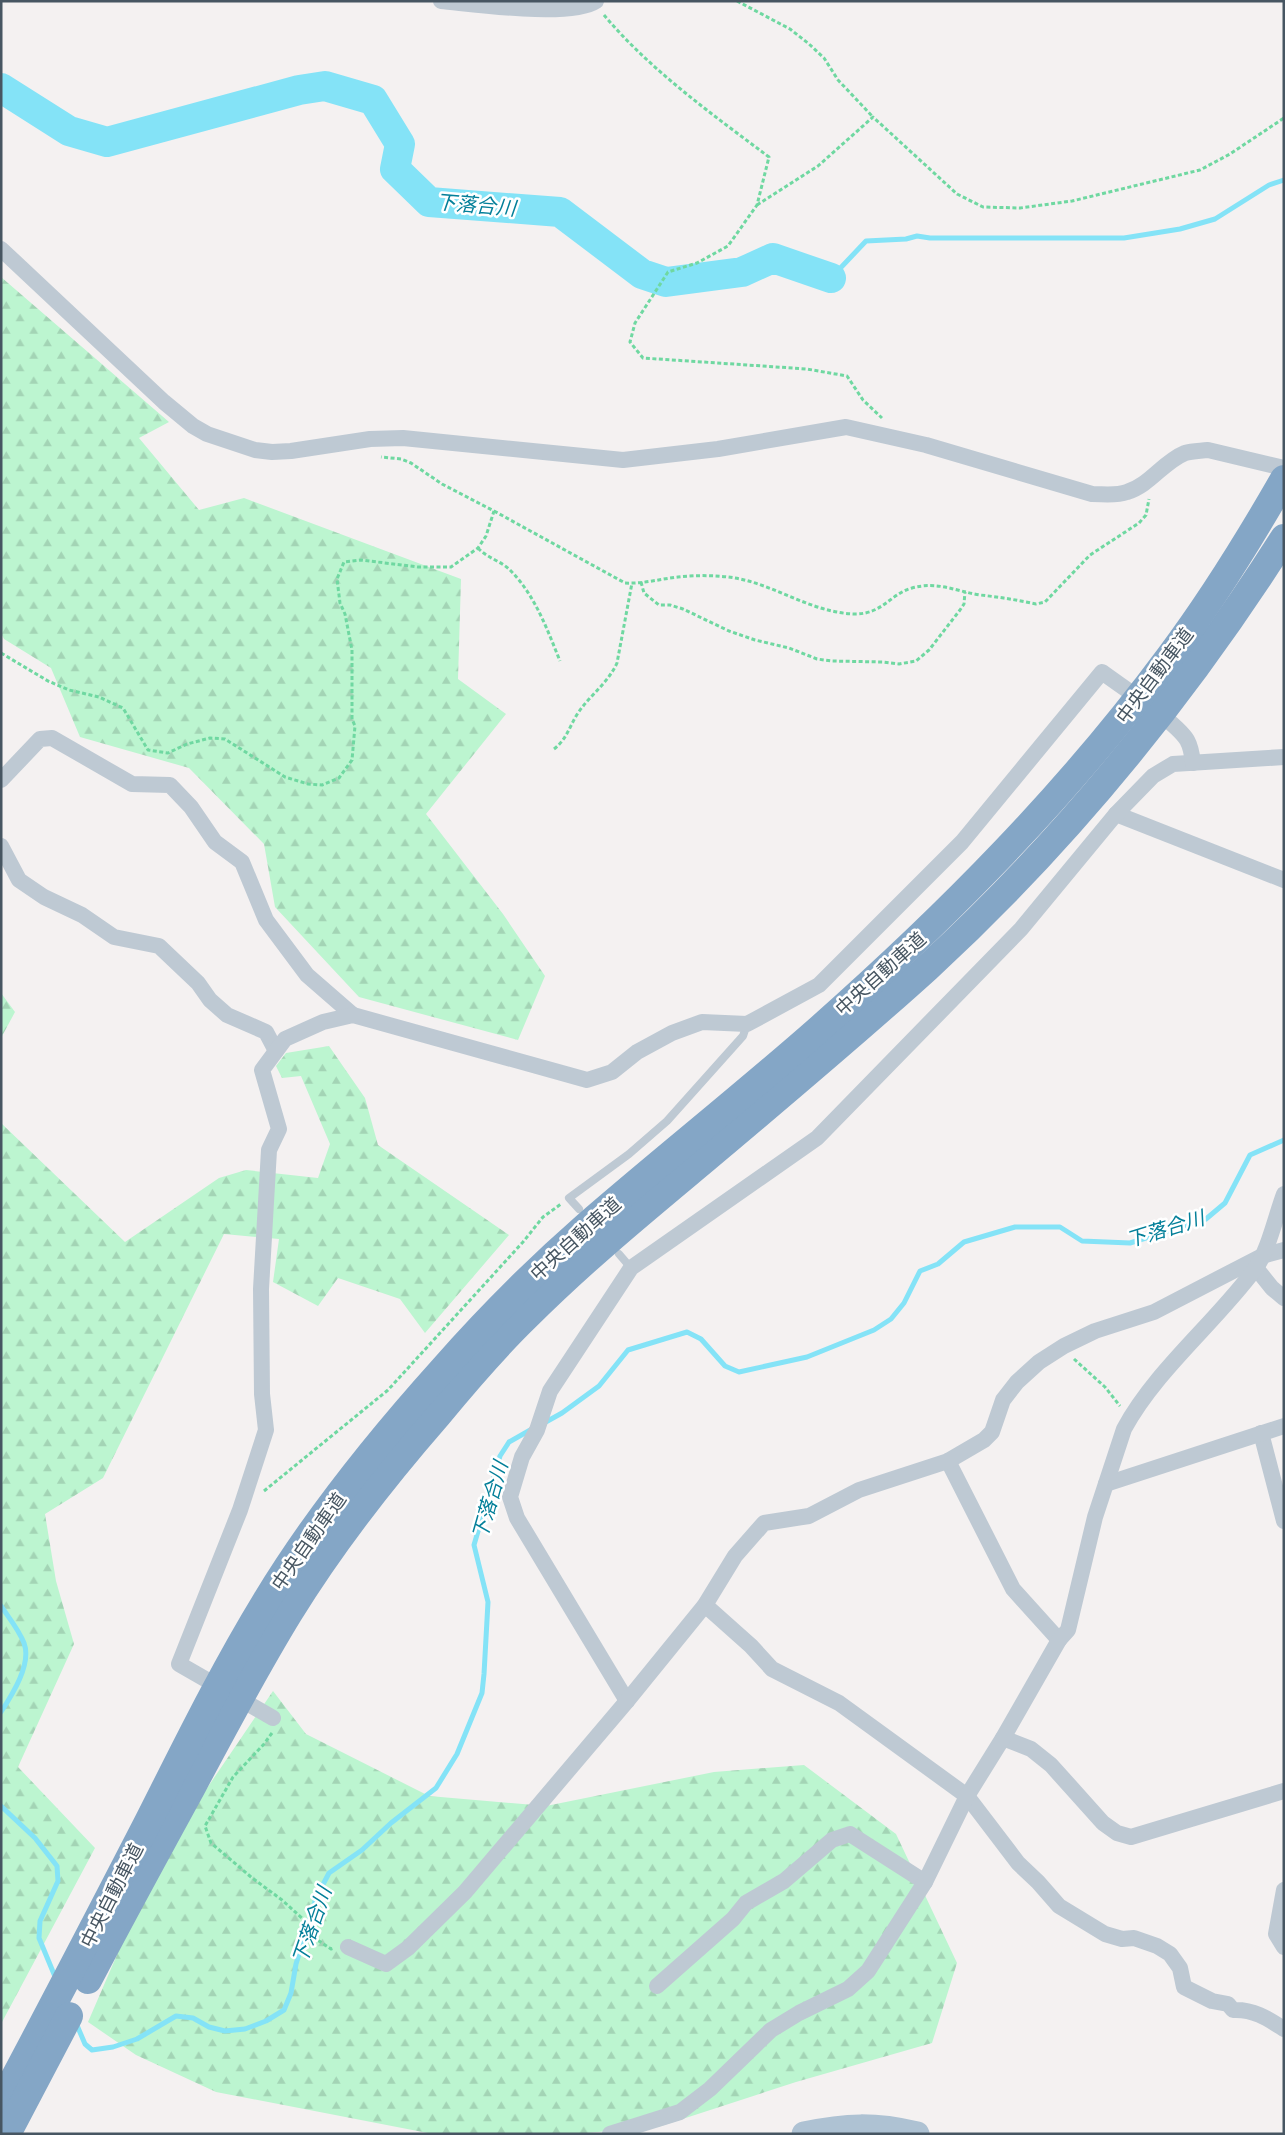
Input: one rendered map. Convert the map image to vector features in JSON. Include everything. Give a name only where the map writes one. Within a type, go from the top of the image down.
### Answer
[{"type":"highway","name":"中央自動車道","points":[[7,2134],[208,1704],[267,1599],[321,1519],[443,1368],[493,1315],[575,1236],[815,1032],[913,944],[983,875],[1048,806],[1117,725],[1172,654],[1220,586],[1284,479]]},
{"type":"highway","name":"中央自動車道","points":[[1,2103],[87,1962],[290,1611],[344,1532],[402,1456],[462,1386],[524,1319],[598,1250],[831,1052],[929,965],[1002,894],[1069,823],[1194,672],[1244,601],[1284,538]]},
{"type":"main road","points":[[804,2134],[836,2127],[867,2126],[917,2134]]},
{"type":"street","points":[[441,1],[538,10],[580,7],[595,2]]},
{"type":"street","points":[[1,249],[164,402],[193,426],[208,434],[255,450],[272,452],[291,451],[370,439],[403,438],[622,460],[718,449],[846,427],[926,445],[1092,494],[1112,495],[1127,492],[1145,484],[1162,468],[1184,454],[1208,450],[1284,468]]},
{"type":"street","points":[[1,780],[40,739],[52,738],[132,784],[170,785],[191,807],[215,842],[242,862],[266,920],[307,975],[353,1015],[587,1080],[612,1072],[637,1052],[672,1033],[702,1022],[747,1024],[819,985],[962,842],[1102,672],[1174,726],[1187,739],[1192,752],[1192,762]]},
{"type":"street","points":[[627,1701],[517,1518],[510,1497],[522,1457],[540,1423],[550,1391],[631,1268],[816,1138],[1021,929],[1116,814],[1153,776],[1173,764],[1284,757]]},
{"type":"street","points":[[1116,814],[1284,880]]},
{"type":"street","points":[[1,846],[19,880],[44,897],[82,915],[114,936],[159,946],[198,983],[210,1000],[227,1015],[266,1032],[276,1051]]},
{"type":"street","points":[[273,1718],[178,1664],[240,1510],[266,1430],[262,1394],[261,1289],[269,1150],[280,1129],[262,1070],[285,1039],[323,1022],[353,1015]]},
{"type":"street","points":[[610,2134],[680,2112],[710,2089],[771,2030],[799,2013],[848,1989],[868,1970],[925,1882],[967,1796],[1003,1738],[1059,1640],[1068,1630],[1095,1517],[1124,1429],[1130,1418],[1167,1370],[1259,1262],[1284,1194]]},
{"type":"street","points":[[348,1947],[386,1964],[408,1948],[465,1892],[627,1701],[705,1605],[735,1556],[764,1523],[809,1516],[859,1490],[948,1461],[984,1440],[992,1432],[1003,1400],[1017,1382],[1039,1362],[1064,1346],[1095,1331],[1154,1312],[1284,1250]]},
{"type":"street","points":[[1259,1262],[1272,1288],[1284,1298]]},
{"type":"street","points":[[1106,1484],[1284,1426]]},
{"type":"street","points":[[1261,1434],[1284,1521]]},
{"type":"street","points":[[948,1461],[1013,1589],[1059,1640]]},
{"type":"street","points":[[705,1605],[772,1669],[839,1703],[967,1796],[1018,1863],[1038,1882],[1058,1906],[1105,1934],[1122,1939],[1134,1938],[1157,1946],[1170,1954],[1180,1968],[1184,1987],[1212,2000],[1228,2004],[1233,2010],[1246,2009],[1259,2014],[1284,2029]]},
{"type":"street","points":[[1003,1738],[1031,1749],[1051,1765],[1103,1823],[1117,1833],[1131,1837],[1284,1791]]},
{"type":"street","points":[[657,1986],[733,1919],[746,1903],[784,1881],[832,1840],[850,1834],[925,1882]]},
{"type":"street","points":[[1284,1890],[1276,1934],[1284,1948]]},
{"type":"lane","points":[[579,1209],[569,1198],[629,1154],[666,1121],[743,1036],[747,1024]]},
{"type":"lane","points":[[619,1254],[631,1268]]},
{"type":"path","points":[[737,1],[790,29],[809,44],[824,58],[838,80],[873,117],[957,194],[983,207],[1020,208],[1072,200],[1200,170],[1230,154],[1284,118]]},
{"type":"path","points":[[595,2],[621,35],[704,108],[769,157],[757,205],[728,246],[697,263],[668,272],[635,323],[630,342],[643,358],[807,369],[847,376],[864,400],[905,440]]},
{"type":"path","points":[[757,205],[818,166],[873,117]]},
{"type":"path","points":[[370,439],[374,453],[411,463],[442,484],[625,583],[632,584],[678,577],[734,578],[756,583],[840,614],[869,612],[890,602],[903,591],[913,588],[944,585],[965,592],[1036,604],[1045,602],[1090,555],[1139,523],[1146,515],[1149,496],[1145,484]]},
{"type":"path","points":[[1,653],[48,681],[70,690],[99,697],[123,708],[148,750],[168,753],[187,744],[210,738],[225,739],[286,777],[308,784],[322,785],[339,778],[352,760],[355,726],[352,719],[352,650],[345,614],[340,603],[337,578],[344,562],[361,560],[418,567],[451,567],[477,550],[486,536],[494,511]]},
{"type":"path","points":[[477,550],[508,568],[524,586],[542,616],[560,661]]},
{"type":"path","points":[[641,582],[644,593],[659,605],[670,605],[683,609],[730,631],[755,640],[789,648],[817,659],[899,664],[916,661],[929,650],[964,604],[965,592]]},
{"type":"path","points":[[554,749],[562,742],[577,714],[613,672],[617,664],[632,584]]},
{"type":"path","points":[[240,1510],[254,1501],[274,1482],[388,1390],[523,1242],[543,1217],[569,1198]]},
{"type":"path","points":[[1064,1346],[1072,1357],[1113,1396],[1130,1418]]},
{"type":"path","points":[[273,1718],[280,1723],[264,1744],[232,1777],[204,1826],[211,1843],[314,1928],[320,1942],[331,1948],[348,1947]]},
{"type":"green space","points":[[1,277],[169,422],[139,438],[199,510],[244,498],[461,579],[458,679],[506,714],[426,814],[503,914],[545,976],[518,1040],[359,997],[275,907],[264,844],[189,768],[80,737],[51,668],[4,639],[1,633]]},
{"type":"green space","points":[[1,993],[15,1012],[1,1038]]},
{"type":"green space","points":[[329,1046],[365,1098],[378,1145],[509,1235],[425,1333],[400,1299],[338,1278],[318,1306],[273,1282],[279,1239],[224,1234],[103,1478],[45,1514],[56,1581],[74,1644],[18,1767],[95,1848],[1,2024],[1,1123],[125,1242],[219,1178],[246,1170],[318,1178],[330,1144],[301,1076],[282,1078],[276,1066],[286,1053]]},
{"type":"green space","points":[[273,1691],[306,1734],[429,1796],[546,1806],[714,1772],[804,1765],[896,1834],[957,1963],[932,2043],[796,2082],[658,2127],[574,2134],[433,2134],[216,2092],[136,2055],[88,2022],[129,1927],[182,1825]]},
{"type":"waterway","name":"下落合川","points":[[1,88],[69,131],[107,142],[299,90],[325,86],[373,100],[400,144],[395,169],[429,202],[560,212],[642,274],[666,282],[742,272],[773,258],[831,278]]},
{"type":"waterway","points":[[831,278],[866,241],[906,239],[917,236],[930,238],[1124,238],[1180,229],[1215,219],[1269,185],[1284,180]]},
{"type":"waterway","name":"下落合川","points":[[544,1423],[562,1413],[599,1386],[628,1350],[687,1332],[701,1339],[725,1366],[739,1372],[807,1357],[874,1330],[891,1319],[904,1303],[920,1271],[938,1264],[964,1242],[1015,1227],[1060,1227],[1082,1241],[1130,1243],[1206,1219],[1225,1203],[1250,1155],[1284,1140]]},
{"type":"waterway","name":"下落合川","points":[[76,2023],[85,2044],[92,2050],[113,2047],[137,2039],[176,2016],[193,2018],[209,2027],[225,2031],[245,2029],[266,2021],[284,2010],[291,1993],[296,1964],[316,1898],[329,1873],[362,1850],[391,1823],[436,1788],[457,1754],[482,1693],[484,1674],[488,1602],[474,1545],[500,1456],[509,1442],[532,1429]]},
{"type":"waterway","name":"下落合川","points":[[1,1606],[19,1633],[26,1651],[20,1679],[1,1712]]},
{"type":"waterway","name":"下落合川","points":[[1,1806],[35,1838],[57,1866],[58,1881],[40,1921],[39,1938],[56,1979]]}]
